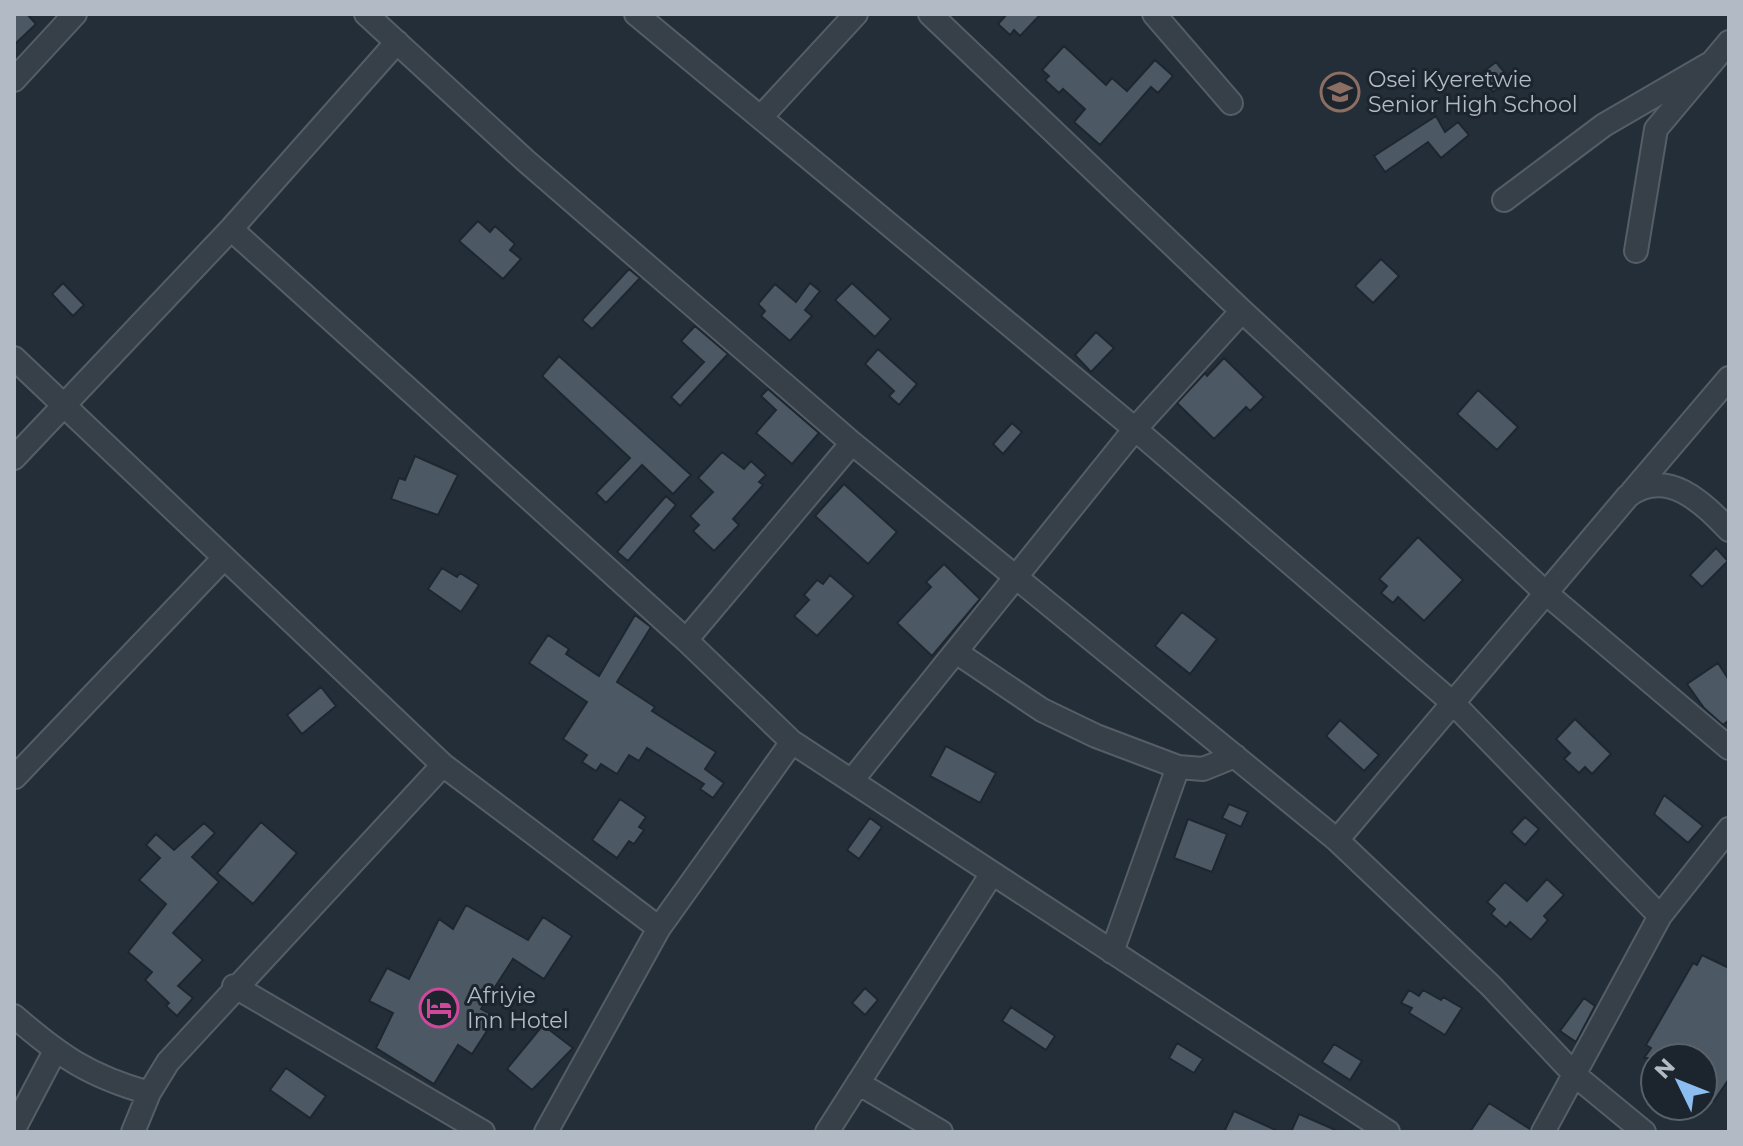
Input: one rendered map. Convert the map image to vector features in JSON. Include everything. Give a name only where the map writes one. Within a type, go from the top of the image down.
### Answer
[{"type":"street","points":[[14,80],[75,14]]},
{"type":"street","points":[[366,14],[526,161],[852,443],[1337,840],[1491,986],[1576,1076],[1644,1132]]},
{"type":"street","points":[[636,14],[1135,429],[1454,704],[1660,916]]},
{"type":"street","points":[[761,117],[856,14]]},
{"type":"street","points":[[930,14],[1242,311],[1547,594],[1729,748]]},
{"type":"street","points":[[1154,14],[1231,103]]},
{"type":"street","points":[[14,458],[231,229],[397,42]]},
{"type":"street","points":[[1636,251],[1656,129],[1729,42]]},
{"type":"street","points":[[1504,200],[1604,125],[1709,64]]},
{"type":"street","points":[[231,229],[686,640],[792,742],[853,779],[991,875],[1388,1132]]},
{"type":"street","points":[[853,779],[1135,429],[1242,311]]},
{"type":"street","points":[[14,358],[443,765],[659,928]]},
{"type":"street","points":[[1337,840],[1547,594],[1615,508],[1729,378]]},
{"type":"street","points":[[686,640],[852,443]]},
{"type":"street","points":[[1631,493],[1653,484],[1681,491],[1700,501],[1729,530]]},
{"type":"street","points":[[15,777],[223,559]]},
{"type":"street","points":[[956,652],[1042,710],[1096,736],[1178,767],[1203,769],[1235,756]]},
{"type":"street","points":[[546,1132],[659,928],[792,742]]},
{"type":"street","points":[[133,1132],[149,1093],[168,1062],[234,986],[443,765]]},
{"type":"street","points":[[1112,952],[1178,767]]},
{"type":"street","points":[[1543,1132],[1660,916],[1729,829]]},
{"type":"street","points":[[827,1132],[991,875]]},
{"type":"street","points":[[234,986],[483,1132]]},
{"type":"street","points":[[14,1016],[55,1051],[103,1080],[149,1093]]},
{"type":"street","points":[[14,1129],[55,1051]]},
{"type":"street","points":[[858,1083],[941,1132]]},
{"type":"building","points":[[14,14],[27,14],[36,24],[14,45]]},
{"type":"building","points":[[1007,14],[1041,14],[1020,36],[1014,30],[1010,35],[998,24]]},
{"type":"building","points":[[1064,46],[1106,85],[1112,78],[1127,91],[1155,60],[1173,76],[1158,93],[1151,87],[1100,145],[1074,122],[1085,109],[1063,89],[1059,93],[1045,80],[1049,76],[1042,70]]},
{"type":"building","points":[[1496,62],[1509,78],[1493,92],[1479,75]]},
{"type":"building","points":[[1436,116],[1445,132],[1458,122],[1469,135],[1441,158],[1428,142],[1385,172],[1374,156]]},
{"type":"building","points":[[478,221],[490,232],[495,226],[515,244],[510,250],[521,259],[503,279],[459,241]]},
{"type":"building","points":[[1381,259],[1399,276],[1373,303],[1355,286]]},
{"type":"building","points":[[629,269],[640,278],[592,329],[582,320]]},
{"type":"building","points":[[63,283],[84,305],[73,316],[52,294]]},
{"type":"building","points":[[810,283],[820,291],[805,310],[812,316],[790,341],[761,316],[765,311],[758,304],[775,284],[796,302]]},
{"type":"building","points":[[852,283],[891,319],[875,337],[835,300]]},
{"type":"building","points":[[695,326],[728,354],[680,406],[671,397],[704,362],[681,341]]},
{"type":"building","points":[[1096,332],[1114,348],[1091,372],[1075,355]]},
{"type":"building","points":[[878,349],[917,384],[899,405],[889,396],[894,391],[865,364]]},
{"type":"building","points":[[559,356],[691,475],[673,494],[642,465],[606,503],[596,493],[630,458],[542,376]]},
{"type":"building","points":[[1224,358],[1264,397],[1250,411],[1246,407],[1214,439],[1177,403]]},
{"type":"building","points":[[768,389],[819,433],[792,464],[756,433],[776,410],[761,396]]},
{"type":"building","points":[[1478,390],[1518,427],[1497,450],[1457,414]]},
{"type":"building","points":[[1012,423],[1022,432],[1003,454],[993,444]]},
{"type":"building","points":[[722,452],[744,469],[751,461],[766,475],[759,482],[763,485],[733,519],[739,525],[714,551],[693,531],[699,525],[690,516],[713,492],[698,478]]},
{"type":"building","points":[[415,456],[458,475],[438,515],[391,499],[399,478],[405,480]]},
{"type":"building","points":[[844,484],[897,532],[868,564],[815,516]]},
{"type":"building","points":[[666,496],[676,505],[628,561],[617,552]]},
{"type":"building","points":[[1418,537],[1463,580],[1424,621],[1398,597],[1393,603],[1381,593],[1387,586],[1379,579]]},
{"type":"building","points":[[1716,548],[1728,561],[1702,587],[1690,575]]},
{"type":"building","points":[[944,564],[980,599],[932,656],[897,623],[931,587],[926,582]]},
{"type":"building","points":[[442,568],[457,577],[460,573],[479,585],[461,612],[428,589]]},
{"type":"building","points":[[830,575],[854,596],[817,636],[794,616],[809,600],[804,595],[817,580],[823,584]]},
{"type":"building","points":[[1182,612],[1217,639],[1190,674],[1155,646]]},
{"type":"building","points":[[635,615],[651,627],[617,682],[655,707],[652,711],[716,752],[705,769],[724,783],[713,798],[700,789],[704,784],[647,748],[639,761],[629,755],[617,774],[601,764],[596,771],[582,762],[587,755],[563,739],[587,702],[529,663],[548,635],[569,649],[566,654],[599,676]]},
{"type":"building","points":[[1718,663],[1729,680],[1729,720],[1723,725],[1704,708],[1687,684]]},
{"type":"building","points":[[321,687],[336,706],[302,734],[287,715]]},
{"type":"building","points":[[1575,719],[1611,754],[1592,774],[1585,767],[1579,773],[1564,759],[1570,753],[1556,739]]},
{"type":"building","points":[[1340,720],[1379,755],[1364,771],[1326,736]]},
{"type":"building","points":[[946,746],[996,773],[980,803],[930,776]]},
{"type":"building","points":[[1664,795],[1703,826],[1688,843],[1654,814]]},
{"type":"building","points":[[620,799],[646,817],[639,827],[644,830],[634,844],[629,841],[617,858],[592,840]]},
{"type":"building","points":[[1229,804],[1248,812],[1241,827],[1222,818]]},
{"type":"building","points":[[1525,817],[1539,829],[1525,845],[1511,832]]},
{"type":"building","points":[[870,818],[882,827],[859,859],[847,850]]},
{"type":"building","points":[[1188,819],[1227,834],[1212,872],[1174,858]]},
{"type":"building","points":[[261,822],[297,853],[253,904],[217,873]]},
{"type":"building","points":[[204,823],[215,833],[192,857],[219,882],[173,933],[203,960],[178,986],[193,998],[177,1016],[166,1006],[169,1003],[145,980],[152,972],[128,952],[166,904],[139,880],[160,858],[146,845],[156,834],[174,850]]},
{"type":"building","points":[[1547,879],[1564,895],[1544,916],[1548,920],[1531,940],[1510,922],[1506,927],[1491,914],[1495,909],[1487,902],[1505,882],[1527,901]]},
{"type":"building","name":"Afriyie Inn Hotel","points":[[466,905],[528,940],[543,917],[572,936],[544,979],[513,959],[481,1009],[496,1017],[472,1054],[458,1045],[434,1084],[376,1048],[393,1013],[369,1001],[387,968],[409,979],[439,919],[453,929]]},
{"type":"building","points":[[1702,955],[1729,968],[1729,1079],[1719,1094],[1719,1042],[1648,1042],[1693,963],[1697,965]]},
{"type":"building","points":[[865,988],[878,1000],[865,1015],[852,1003]]},
{"type":"building","points":[[1409,990],[1419,996],[1423,990],[1462,1008],[1445,1035],[1409,1013],[1412,1008],[1401,1003]]},
{"type":"building","points":[[1584,998],[1595,1006],[1576,1042],[1560,1031]]},
{"type":"building","points":[[1011,1007],[1055,1036],[1046,1050],[1002,1021]]},
{"type":"building","points":[[543,1025],[573,1048],[532,1090],[507,1069]]},
{"type":"building","points":[[1177,1043],[1203,1059],[1194,1073],[1169,1058]]},
{"type":"building","points":[[1334,1044],[1362,1061],[1350,1080],[1322,1062]]},
{"type":"building","points":[[286,1068],[326,1096],[310,1118],[270,1090]]},
{"type":"building","points":[[1489,1103],[1530,1129],[1529,1132],[1470,1132]]},
{"type":"building","points":[[1234,1111],[1280,1132],[1224,1132]]},
{"type":"building","points":[[1299,1114],[1340,1132],[1291,1132]]},
{"type":"place","name":"Osei Kyeretwie Senior High School","points":[[1340,92]]},
{"type":"place","name":"Afriyie Inn Hotel","points":[[439,1008]]}]
